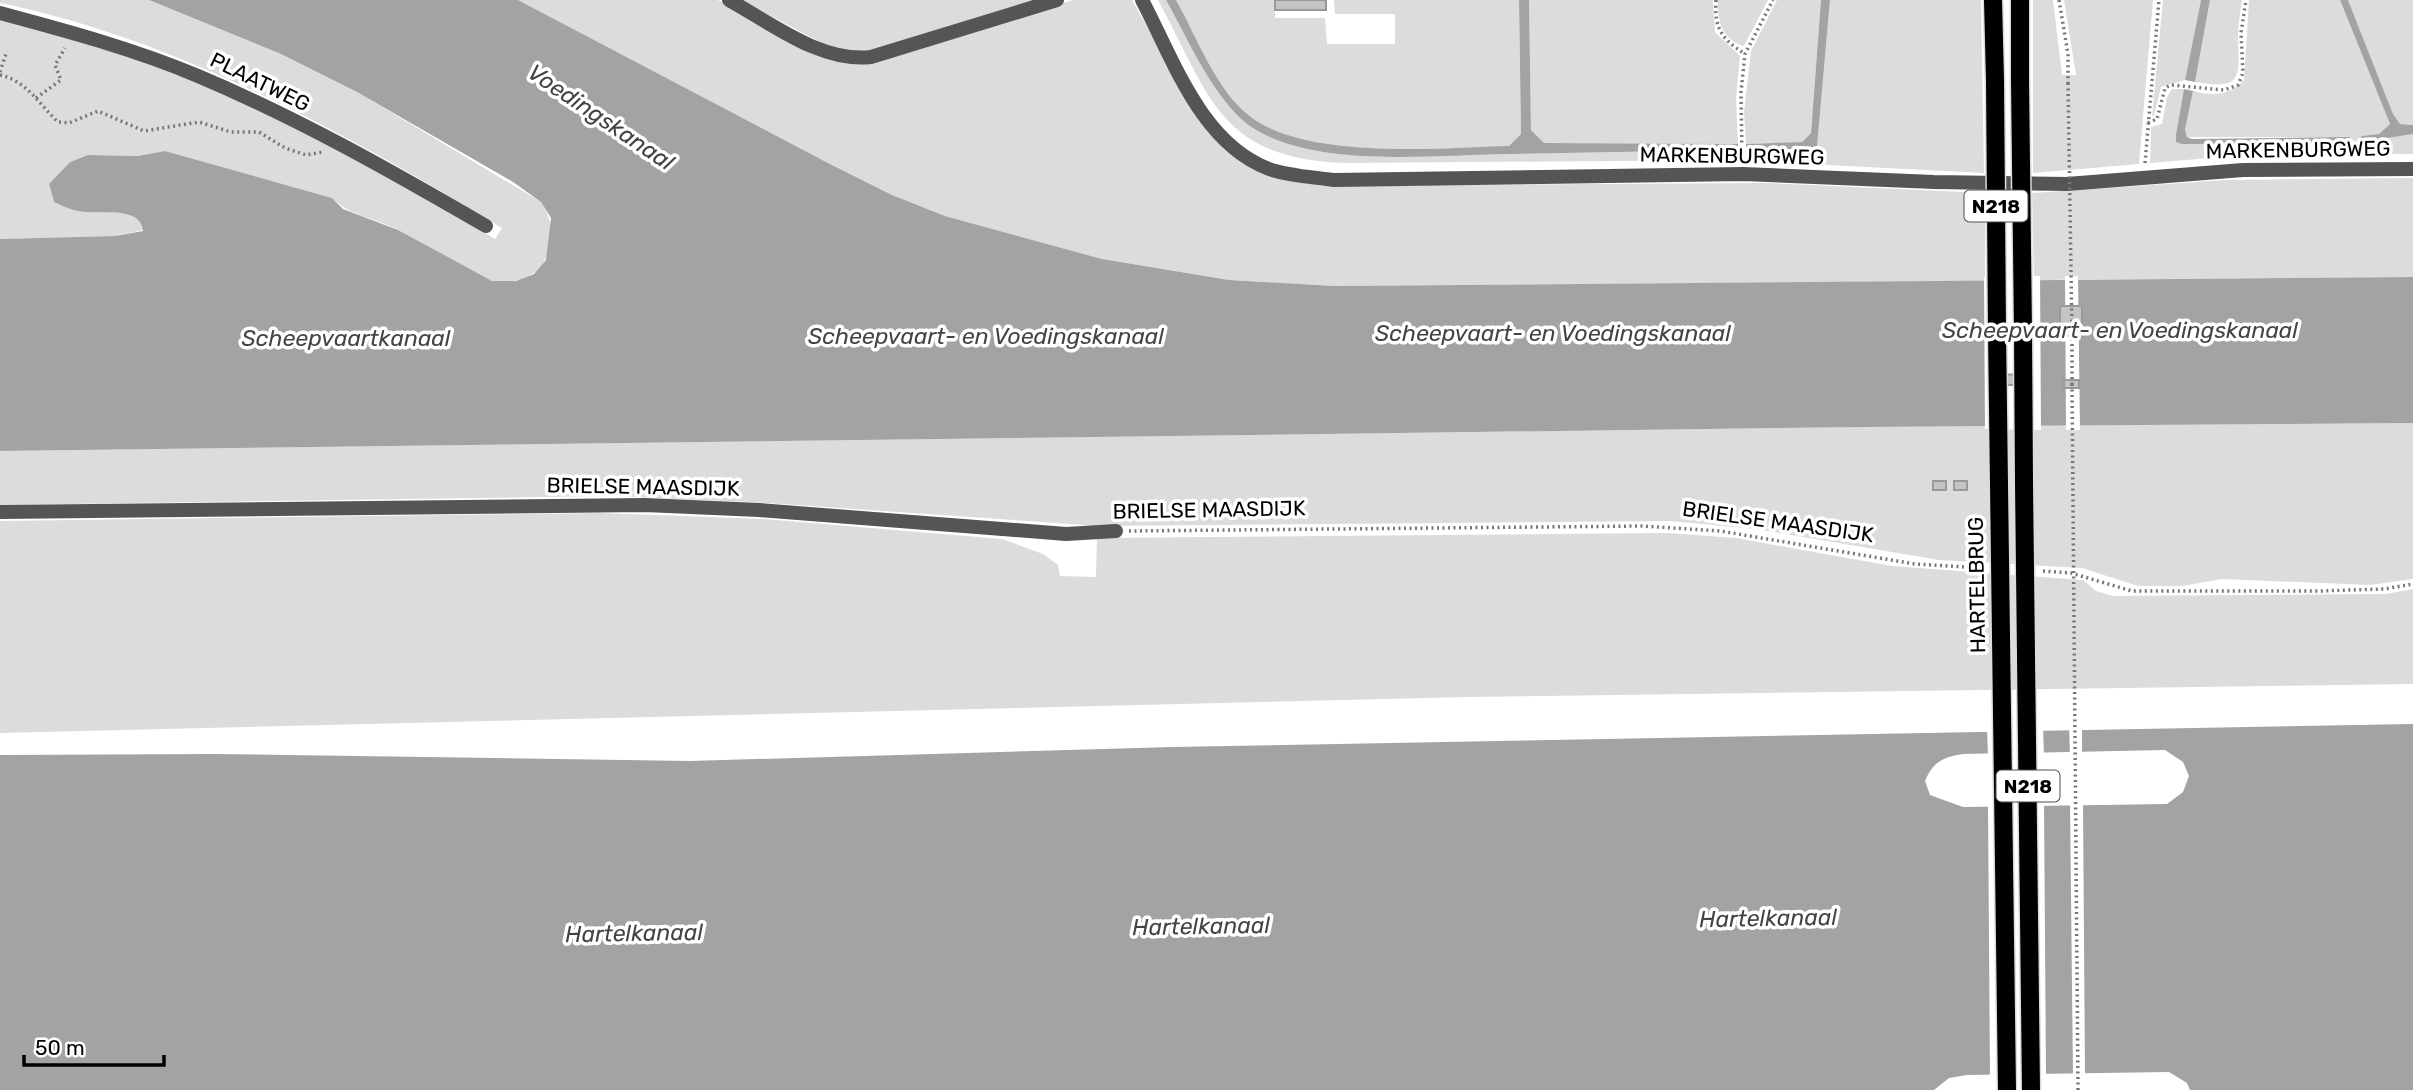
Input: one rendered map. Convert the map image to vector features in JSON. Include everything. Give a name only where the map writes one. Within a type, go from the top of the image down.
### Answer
[{"type":"main road","name":"HARTELBRUG","points":[[1993,0],[2007,1090]]},
{"type":"main road","name":"N218","points":[[2020,0],[2031,1090]]},
{"type":"street","points":[[729,0],[827,53],[857,59],[1058,0]]},
{"type":"street","name":"MARKENBURGWEG","points":[[1142,0],[1209,127],[1237,153],[1271,170],[1334,180],[1743,174],[1934,182],[2067,184],[2243,170],[2413,169]]},
{"type":"street","name":"PLAATWEG","points":[[0,13],[79,34],[198,75],[335,142],[486,226]]},
{"type":"street","name":"BRIELSE MAASDIJK","points":[[0,512],[645,505],[760,510],[1066,534],[1116,531]]},
{"type":"path","points":[[1716,0],[1718,30],[1724,40],[1745,54]]},
{"type":"path","points":[[1742,158],[1740,132],[1745,54],[1773,0]]},
{"type":"path","points":[[2059,0],[2068,54],[2078,1090]]},
{"type":"path","points":[[2144,176],[2159,0]]},
{"type":"path","points":[[2148,123],[2157,119],[2165,88],[2178,85],[2203,90],[2224,90],[2238,85],[2244,65],[2241,33],[2246,0]]},
{"type":"path","points":[[36,98],[61,80],[55,65],[79,34]]},
{"type":"path","points":[[8,51],[0,74],[10,77],[36,98],[58,122],[69,123],[98,111],[144,131],[200,122],[231,132],[259,132],[285,148],[306,155],[320,154],[335,142]]},
{"type":"path","name":"BRIELSE MAASDIJK","points":[[1116,531],[1643,526],[1720,531],[1914,564],[1993,568]]},
{"type":"path","points":[[2032,571],[2071,573],[2132,591],[2319,591],[2384,589],[2413,584]]},
{"type":"shaded area","points":[[0,0],[149,0],[281,54],[357,92],[541,202],[551,226],[550,245],[545,260],[534,273],[526,277],[510,282],[492,281],[459,266],[390,226],[347,209],[332,198],[165,151],[138,156],[88,155],[70,162],[49,184],[54,202],[58,204],[81,211],[128,214],[140,222],[143,230],[115,236],[0,239],[0,18],[98,44],[201,82],[351,156],[495,239],[502,228],[383,158],[260,94],[133,41],[67,19],[0,3]]},
{"type":"shaded area","points":[[518,0],[718,0],[831,60],[851,64],[873,63],[1073,0],[1132,0],[1187,96],[1265,174],[1431,185],[1767,183],[1985,193],[1985,281],[1334,286],[1229,280],[1102,259],[945,216],[892,195]]},
{"type":"shaded area","points":[[741,0],[1036,0],[862,53],[835,50]]},
{"type":"shaded area","points":[[1158,0],[1166,0],[1194,52],[1231,107],[1256,130],[1282,142],[1312,150],[1379,157],[1738,150],[1738,160],[1345,163],[1303,159],[1270,149],[1244,135],[1224,116],[1207,93]]},
{"type":"shaded area","points":[[1176,0],[1275,0],[1275,18],[1325,18],[1327,44],[1395,44],[1395,14],[1335,14],[1334,0],[1519,0],[1521,134],[1509,147],[1411,149],[1339,146],[1275,131],[1251,117],[1227,93],[1208,63]]},
{"type":"shaded area","points":[[1529,0],[1713,0],[1715,32],[1740,56],[1736,99],[1738,144],[1543,143],[1531,130]]},
{"type":"shaded area","points":[[1718,0],[1768,0],[1744,46],[1731,39],[1722,28]]},
{"type":"shaded area","points":[[1777,0],[1821,0],[1811,133],[1802,142],[1746,144],[1744,112],[1751,51]]},
{"type":"shaded area","points":[[1830,0],[1981,0],[1984,173],[1746,161],[1746,150],[1813,150],[1817,147]]},
{"type":"shaded area","points":[[2033,0],[2053,0],[2062,75],[2076,75],[2064,0],[2153,0],[2139,164],[2033,173]]},
{"type":"shaded area","points":[[2163,0],[2201,0],[2185,80],[2161,87],[2152,116]]},
{"type":"shaded area","points":[[2210,0],[2242,0],[2237,72],[2229,82],[2221,84],[2195,82]]},
{"type":"shaded area","points":[[2249,0],[2340,0],[2390,124],[2379,134],[2361,136],[2361,142],[2413,134],[2413,154],[2246,155],[2150,163],[2151,127],[2162,124],[2167,97],[2172,89],[2184,89],[2176,141],[2350,137],[2187,137],[2185,130],[2193,91],[2207,94],[2227,92],[2244,80]]},
{"type":"shaded area","points":[[2348,0],[2413,0],[2413,125],[2400,124],[2393,114]]},
{"type":"shaded area","points":[[2413,178],[2413,277],[2034,280],[2032,193],[2227,180]]},
{"type":"shaded area","points":[[2413,423],[2413,579],[2370,585],[2222,579],[2182,586],[2138,586],[2082,568],[1939,560],[1756,529],[1670,521],[1099,526],[768,503],[612,496],[0,505],[0,451],[1865,427]]},
{"type":"shaded area","points":[[600,513],[764,519],[1002,539],[1043,554],[1058,565],[1060,576],[1096,577],[1097,538],[1668,533],[1736,538],[1892,566],[2083,580],[2096,591],[2113,596],[2386,594],[2413,589],[2413,684],[1467,697],[0,733],[0,521]]},
{"type":"water","points":[[149,0],[518,0],[828,163],[892,195],[945,216],[1102,259],[1229,280],[1334,286],[2413,277],[2413,423],[1865,427],[0,451],[0,239],[115,236],[143,231],[141,223],[128,215],[69,209],[54,202],[49,184],[70,162],[88,155],[138,156],[165,151],[332,198],[343,209],[398,230],[492,281],[516,281],[534,274],[546,260],[551,218],[541,202],[513,182],[357,92],[281,54]]},
{"type":"water","points":[[1166,0],[1176,0],[1208,63],[1227,93],[1239,106],[1251,117],[1275,131],[1305,140],[1339,146],[1375,148],[1509,146],[1521,134],[1519,0],[1529,0],[1531,130],[1544,143],[1738,144],[1738,150],[1379,157],[1312,150],[1282,142],[1256,130],[1242,119],[1216,89]]},
{"type":"water","points":[[1821,0],[1830,0],[1817,147],[1813,150],[1746,150],[1746,144],[1802,142],[1811,133]]},
{"type":"water","points":[[2201,0],[2210,0],[2195,82],[2185,80]]},
{"type":"water","points":[[2340,0],[2348,0],[2393,114],[2400,124],[2413,125],[2413,134],[2362,142],[2361,136],[2379,134],[2390,124]]},
{"type":"water","points":[[2184,89],[2193,91],[2185,130],[2187,137],[2192,139],[2350,137],[2350,143],[2182,144],[2176,142],[2176,135]]},
{"type":"water","name":"Hartelkanaal","points":[[2413,724],[2413,1090],[2190,1090],[2187,1083],[2169,1072],[1967,1075],[1949,1078],[1934,1090],[0,1090],[0,755],[214,754],[690,761],[1172,747]],"holes":[[[2165,750],[2183,762],[2189,776],[2183,792],[2167,804],[1963,807],[1930,795],[1925,781],[1940,762],[1963,754]]]},
{"type":"pier","points":[[2040,276],[2041,430],[1985,429],[1984,277]]},
{"type":"pier","points":[[2065,276],[2078,276],[2080,430],[2066,430]]},
{"type":"pier","points":[[2043,725],[2044,756],[1988,757],[1987,726]]},
{"type":"pier","points":[[2069,725],[2082,725],[2082,755],[2070,756]]},
{"type":"pier","points":[[2044,802],[2046,1077],[1990,1078],[1988,803]]},
{"type":"pier","points":[[2070,802],[2083,802],[2085,1077],[2073,1077]]},
{"type":"building","points":[[1275,0],[1326,0],[1326,10],[1275,10]]},
{"type":"building","points":[[2060,306],[2082,306],[2082,336],[2060,336]]},
{"type":"building","points":[[2032,326],[2032,337],[1990,337],[1990,327]]},
{"type":"building","points":[[2032,374],[2032,385],[1991,385],[1991,375]]},
{"type":"building","points":[[2064,380],[2079,380],[2079,388],[2064,388]]},
{"type":"building","points":[[1933,481],[1946,481],[1946,490],[1933,490]]},
{"type":"building","points":[[1954,481],[1967,481],[1967,490],[1954,490]]},
{"type":"water label","name":"Voedingskanaal","points":[[601,117]]},
{"type":"water label","name":"Scheepvaart- en Voedingskanaal","points":[[2120,330]]},
{"type":"water label","name":"Scheepvaart- en Voedingskanaal","points":[[1553,333]]},
{"type":"water label","name":"Scheepvaart- en Voedingskanaal","points":[[986,336]]},
{"type":"water label","name":"Scheepvaartkanaal","points":[[346,338]]}]
